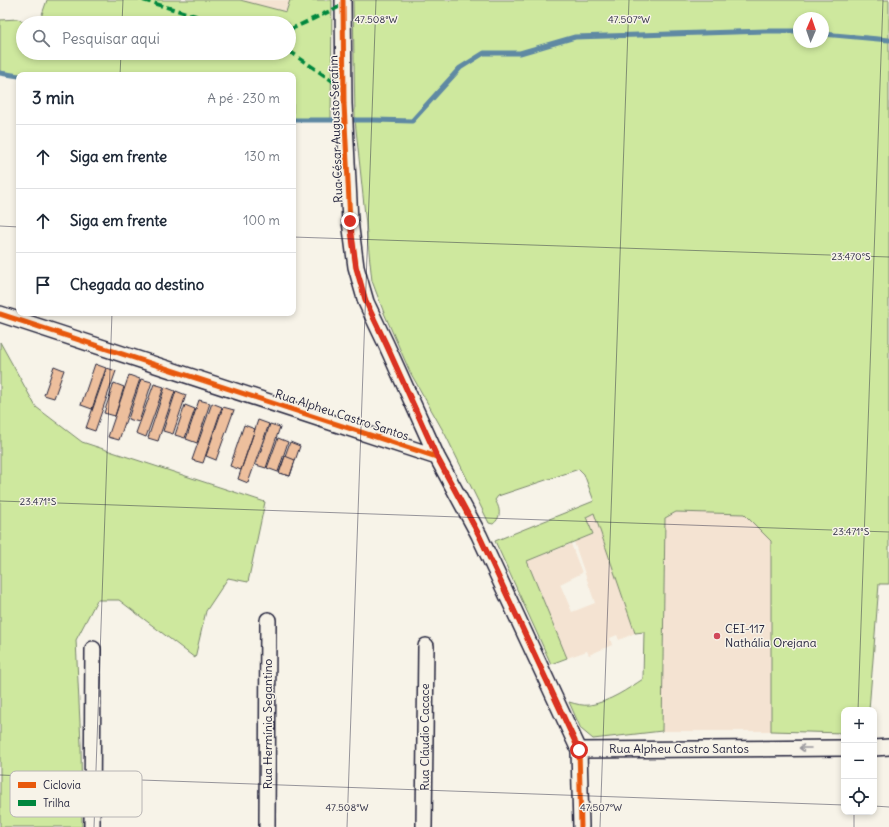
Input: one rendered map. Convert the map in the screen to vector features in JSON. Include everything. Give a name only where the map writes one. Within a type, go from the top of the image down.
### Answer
[{"type":"street","name":"Rua César Augusto Serafim","points":[[343,0],[344,104],[350,221],[356,267],[366,302],[437,457]]},
{"type":"street","name":"Rua Alpheu Castro Santos","points":[[0,314],[437,457]]},
{"type":"street","points":[[437,457],[479,535],[579,750],[581,827]]},
{"type":"street","name":"Rua Hermínia Segantino","points":[[267,827],[268,620]]},
{"type":"street","name":"Rua Cláudio Cacace","points":[[424,827],[426,646]]},
{"type":"street","points":[[92,771],[93,649]]},
{"type":"street","name":"Rua Alpheu Castro Santos","points":[[579,750],[841,748]]},
{"type":"street","points":[[877,748],[889,748]]},
{"type":"street","points":[[92,817],[92,827]]},
{"type":"shaded area","points":[[240,0],[290,0],[286,12]]},
{"type":"shaded area","name":"CEI-117 Nathália Orejana","points":[[676,512],[744,514],[771,541],[771,731],[662,731],[665,518]]},
{"type":"shaded area","points":[[595,513],[635,633],[619,640],[617,635],[610,638],[612,645],[589,655],[587,651],[567,658],[527,561],[571,544],[582,573],[560,584],[572,612],[595,603],[574,542],[593,534],[586,517]]},
{"type":"green space","points":[[47,0],[240,0],[286,12],[290,0],[332,0],[331,120],[296,120],[296,72],[16,72],[16,76],[0,73],[0,20],[16,19],[16,60],[296,60],[296,16],[41,16]]},
{"type":"green space","points":[[353,0],[889,0],[889,584],[879,584],[869,707],[841,707],[841,733],[771,731],[771,541],[744,514],[676,512],[665,518],[662,731],[593,739],[581,729],[569,702],[590,705],[604,701],[618,695],[643,679],[644,632],[635,633],[594,513],[586,517],[593,534],[527,561],[567,658],[551,664],[495,541],[594,501],[584,474],[579,469],[498,496],[495,500],[499,509],[498,518],[493,524],[489,523],[446,436],[410,372],[384,313],[372,281],[355,120]]},
{"type":"green space","points":[[0,342],[36,407],[82,442],[265,502],[248,582],[228,578],[206,611],[195,658],[119,600],[97,600],[76,640],[81,771],[10,771],[10,817],[82,817],[82,827],[0,827]]},
{"type":"building","points":[[95,364],[106,368],[92,409],[81,405]]},
{"type":"building","points":[[54,366],[64,370],[54,398],[44,395]]},
{"type":"building","points":[[107,368],[116,371],[95,431],[86,428]]},
{"type":"building","points":[[129,375],[140,379],[119,440],[108,437]]},
{"type":"building","points":[[141,379],[152,382],[139,422],[128,419]]},
{"type":"building","points":[[114,383],[124,387],[115,416],[104,413]]},
{"type":"building","points":[[154,384],[164,387],[146,437],[136,433]]},
{"type":"building","points":[[165,387],[175,391],[158,441],[148,438]]},
{"type":"building","points":[[176,391],[186,395],[173,434],[163,431]]},
{"type":"building","points":[[199,400],[210,403],[197,443],[186,439]]},
{"type":"building","points":[[212,403],[222,407],[203,463],[192,460]]},
{"type":"building","points":[[185,405],[195,409],[185,438],[175,435]]},
{"type":"building","points":[[223,407],[234,410],[216,460],[206,456]]},
{"type":"building","points":[[258,420],[269,424],[248,483],[238,479]]},
{"type":"building","points":[[270,424],[280,427],[266,468],[256,465]]},
{"type":"building","points":[[244,425],[255,429],[241,470],[230,466]]},
{"type":"building","points":[[278,438],[288,442],[278,472],[267,468]]},
{"type":"building","points":[[290,442],[300,446],[290,476],[279,473]]},
{"type":"building","points":[[285,456],[295,460],[290,476],[279,473]]},
{"type":"waterway","points":[[296,120],[412,121],[460,68],[484,53],[520,53],[575,37],[793,31]]},
{"type":"waterway","points":[[829,35],[889,40]]},
{"type":"waterway","points":[[0,73],[16,76]]},
{"type":"marked path","points":[[143,0],[196,16]]},
{"type":"marked path","points":[[296,27],[343,5]]},
{"type":"marked path","points":[[296,56],[343,88]]},
{"type":"cycle path","points":[[343,0],[344,104],[350,221],[356,267],[366,302],[437,457],[479,535],[579,750],[581,827]]},
{"type":"cycle path","points":[[0,314],[437,457]]},
{"type":"place","name":"CEI-117 Nathália Orejana","points":[[717,636]]},
{"type":"route","points":[[350,221],[356,267],[366,302],[437,457],[479,535],[579,750]]}]
